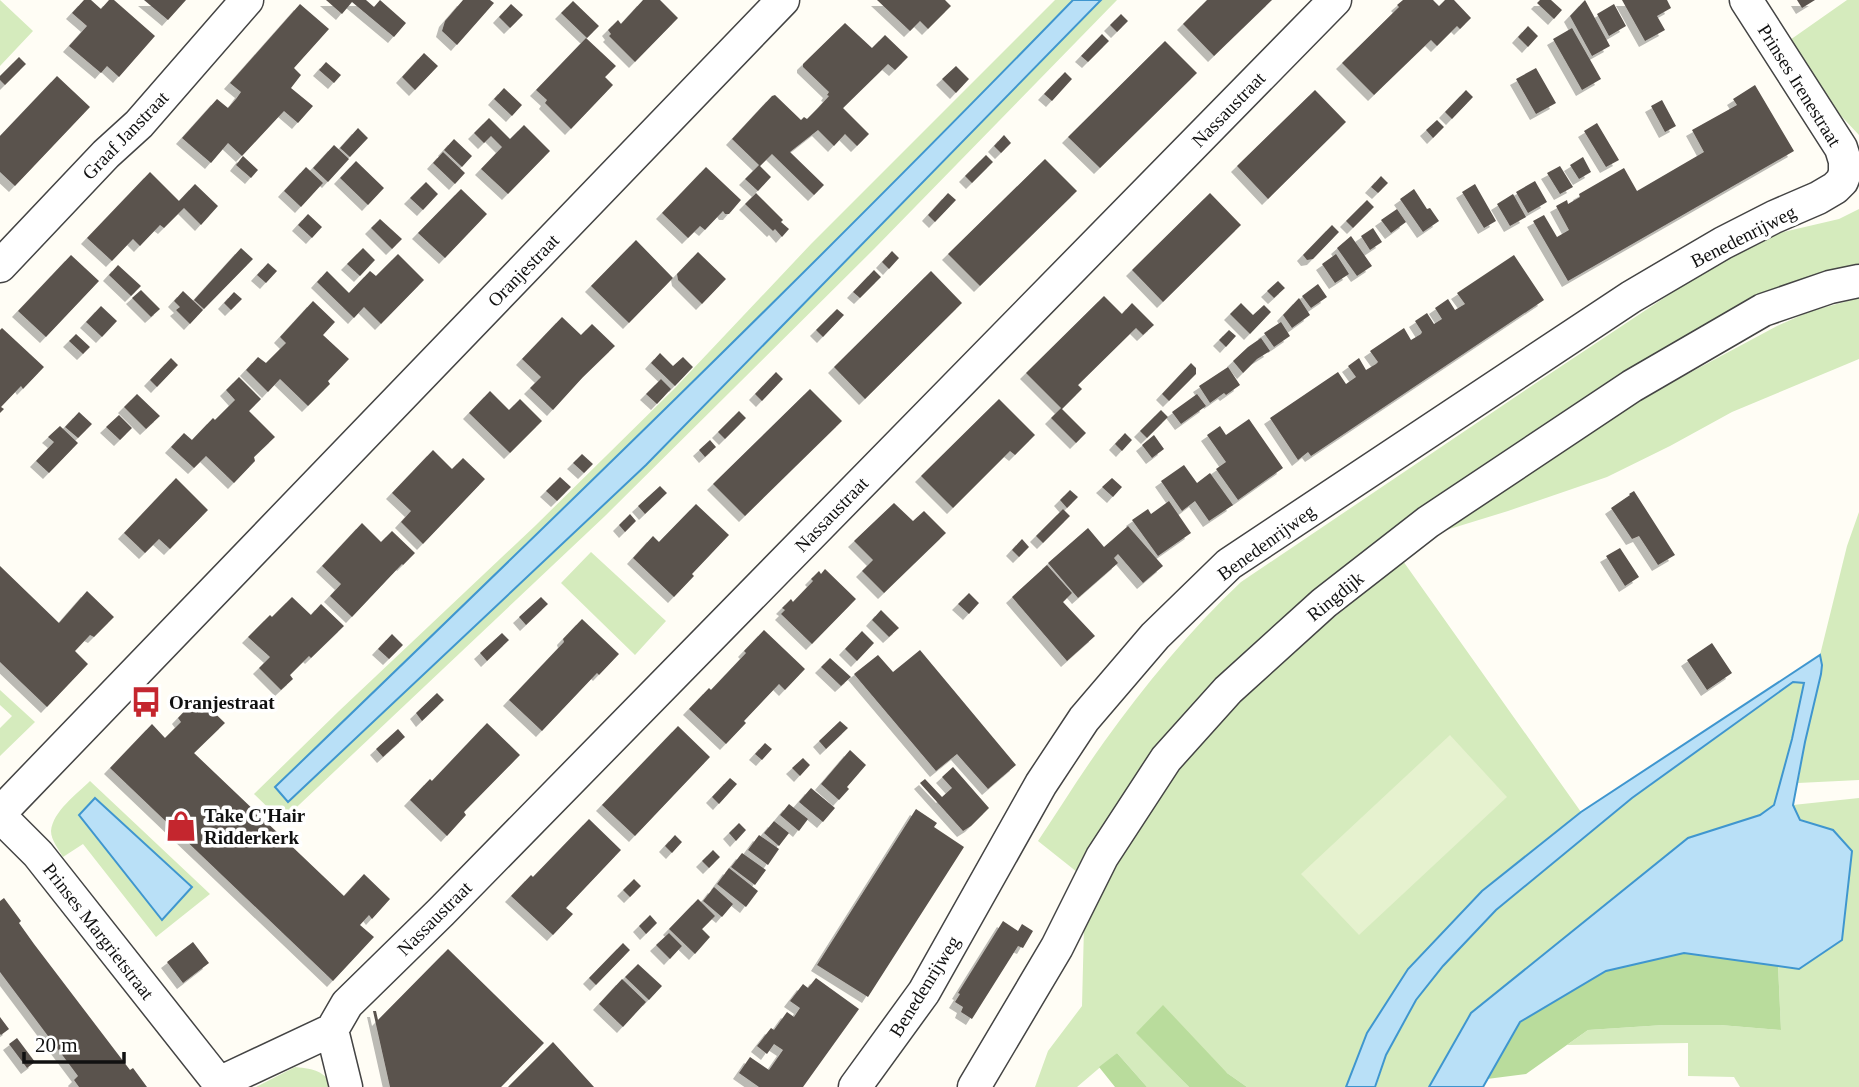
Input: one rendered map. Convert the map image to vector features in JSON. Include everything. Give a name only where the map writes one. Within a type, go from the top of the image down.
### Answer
[{"type":"street","name":"Graaf Janstraat","points":[[0,267],[106,154],[139,124],[247,0]]},
{"type":"street","name":"Oranjestraat","points":[[0,814],[783,0]]},
{"type":"street","name":"Nassaustraat","points":[[332,1030],[347,1003],[442,912],[1335,0]]},
{"type":"street","name":"Prinses Irenestraat","points":[[1746,0],[1841,148],[1845,173]]},
{"type":"street","name":"Benedenrijweg","points":[[855,1087],[924,992],[1041,784],[1084,719],[1155,636],[1229,564],[1632,297],[1723,243],[1818,198],[1835,188],[1845,173]]},
{"type":"street","name":"Ringdijk","points":[[974,1087],[1057,947],[1102,856],[1166,759],[1237,681],[1324,603],[1428,522],[1632,386],[1763,310],[1830,287],[1859,281]]},
{"type":"street","name":"Prinses Margrietstraat","points":[[0,814],[38,854],[219,1085],[332,1030]]},
{"type":"street","points":[[332,1030],[346,1087]]},
{"type":"green space","points":[[0,0],[33,31],[0,66]]},
{"type":"green space","points":[[1055,0],[1073,0],[949,128],[626,449],[275,788],[646,465],[1101,0],[1117,0],[874,249],[605,516],[282,821],[254,794],[535,526],[675,388],[811,244]]},
{"type":"green space","points":[[1847,0],[1859,0],[1859,135],[1827,101],[1790,40]]},
{"type":"green space","points":[[1859,209],[1859,275],[1815,288],[1328,589],[1082,876],[1038,841],[1095,754],[1136,700],[1186,639],[1241,582],[1673,292],[1746,247],[1775,234],[1839,219]]},
{"type":"green space","points":[[1859,298],[1859,359],[1732,412],[1607,477],[1430,535],[1588,431],[1680,378],[1777,326],[1811,311]]},
{"type":"green space","points":[[1859,512],[1859,780],[1798,783],[1822,665],[1820,655],[1847,546]]},
{"type":"green space","points":[[591,552],[666,621],[635,655],[561,583]]},
{"type":"green space","points":[[1403,561],[1581,812],[1482,891],[1408,969],[1367,1033],[1346,1087],[1247,1087],[1227,1073],[1137,1033],[1189,1087],[1147,1087],[1117,1053],[1077,1087],[1035,1087],[1048,1051],[1082,1006],[1084,926],[1127,836],[1180,759],[1304,642]]},
{"type":"green space","points":[[1793,682],[1804,683],[1774,805],[1760,815],[1688,838],[1471,1013],[1429,1087],[1376,1087],[1386,1055],[1416,1000],[1443,966],[1496,910],[1632,798]]},
{"type":"green space","points":[[0,690],[35,722],[0,756],[0,728],[12,716],[0,705]]},
{"type":"green space","points":[[1450,735],[1507,797],[1359,935],[1301,874]]},
{"type":"green space","points":[[90,781],[210,894],[156,937],[83,844],[63,857],[51,834],[56,817],[66,803]]},
{"type":"green space","points":[[1859,798],[1859,1087],[1740,1087],[1734,1077],[1688,1076],[1688,1043],[1567,1045],[1588,1030],[1664,1025],[1720,1025],[1781,1030],[1778,965],[1799,969],[1833,830],[1800,820],[1793,805]]},
{"type":"green space","points":[[1684,953],[1778,965],[1781,1030],[1720,1025],[1664,1025],[1588,1030],[1526,1074],[1487,1079],[1520,1022],[1606,971]]},
{"type":"green space","points":[[1163,1005],[1227,1073],[1247,1087],[1189,1087],[1136,1033]]},
{"type":"green space","points":[[1117,1053],[1147,1087],[1115,1087],[1099,1067]]},
{"type":"green space","points":[[295,1067],[318,1072],[336,1087],[256,1087]]},
{"type":"water","points":[[1073,0],[1101,0],[646,465],[288,802],[275,787],[777,299]]},
{"type":"water","points":[[1820,655],[1821,674],[1793,805],[1800,820],[1833,830],[1852,851],[1842,940],[1799,969],[1684,953],[1606,971],[1520,1022],[1483,1087],[1429,1087],[1471,1013],[1688,838],[1760,815],[1774,805],[1804,683],[1793,682],[1632,798],[1496,910],[1443,966],[1416,1000],[1386,1055],[1375,1087],[1346,1087],[1367,1033],[1408,969],[1482,891],[1581,812]]},
{"type":"water","points":[[95,798],[192,887],[162,920],[79,815]]},
{"type":"building","points":[[84,0],[91,0],[101,9],[109,0],[114,0],[155,36],[119,77],[107,66],[101,73],[69,46],[87,26],[72,13]]},
{"type":"building","points":[[144,0],[186,0],[168,20]]},
{"type":"building","points":[[326,0],[366,0],[374,7],[380,0],[406,23],[394,37],[352,2],[342,14]]},
{"type":"building","points":[[463,0],[490,0],[494,3],[457,45],[442,31],[445,21]]},
{"type":"building","points":[[643,0],[660,0],[678,18],[635,62],[609,36],[611,34],[608,30],[618,20],[621,24]]},
{"type":"building","points":[[877,0],[945,0],[951,6],[928,29],[920,21],[910,31]]},
{"type":"building","points":[[1207,0],[1272,0],[1214,56],[1183,24]]},
{"type":"building","points":[[1403,0],[1433,0],[1439,6],[1445,0],[1454,0],[1471,18],[1460,29],[1457,26],[1437,46],[1431,40],[1374,95],[1342,63]]},
{"type":"building","points":[[1540,0],[1551,0],[1562,10],[1554,19],[1537,3]]},
{"type":"building","points":[[1585,0],[1610,46],[1592,56],[1570,16]]},
{"type":"building","points":[[1622,0],[1667,0],[1671,8],[1657,16],[1665,30],[1645,41]]},
{"type":"building","points":[[1797,0],[1815,0],[1802,8]]},
{"type":"building","points":[[573,1],[599,26],[587,38],[561,13]]},
{"type":"building","points":[[300,4],[329,29],[294,68],[301,75],[291,88],[313,106],[298,123],[284,111],[242,156],[228,143],[211,163],[182,138],[217,99],[228,108],[236,99],[241,92],[230,83]]},
{"type":"building","points":[[511,4],[523,15],[510,28],[499,17]]},
{"type":"building","points":[[1614,4],[1626,26],[1609,36],[1597,14]]},
{"type":"building","points":[[1121,14],[1128,21],[1117,32],[1110,25]]},
{"type":"building","points":[[845,23],[872,48],[885,35],[908,57],[895,70],[888,64],[843,108],[869,134],[857,146],[845,134],[834,146],[818,130],[790,152],[824,185],[814,195],[772,154],[760,166],[771,177],[758,191],[745,179],[759,165],[732,139],[772,96],[775,95],[801,120],[804,117],[807,119],[818,108],[829,96],[829,92],[803,64]]},
{"type":"building","points":[[1528,26],[1538,36],[1528,47],[1518,37]]},
{"type":"building","points":[[1572,28],[1601,79],[1582,90],[1553,39]]},
{"type":"building","points":[[1102,34],[1109,41],[1088,62],[1081,56]]},
{"type":"building","points":[[586,38],[616,66],[605,77],[613,85],[571,129],[536,90]]},
{"type":"building","points":[[1165,41],[1197,73],[1100,168],[1068,137]]},
{"type":"building","points":[[424,53],[438,66],[415,90],[402,77]]},
{"type":"building","points":[[19,57],[26,64],[5,85],[0,76]]},
{"type":"building","points":[[326,62],[341,75],[334,83],[319,70]]},
{"type":"building","points":[[956,66],[969,79],[956,93],[942,79]]},
{"type":"building","points":[[1536,68],[1556,103],[1536,114],[1516,79]]},
{"type":"building","points":[[1065,72],[1072,79],[1052,101],[1044,94]]},
{"type":"building","points":[[57,76],[90,107],[15,186],[0,172],[0,136]]},
{"type":"building","points":[[1755,85],[1794,151],[1568,281],[1533,221],[1544,215],[1557,237],[1569,230],[1556,206],[1567,200],[1568,204],[1580,197],[1579,194],[1624,168],[1637,191],[1704,152],[1692,130],[1737,105],[1733,99]]},
{"type":"building","points":[[504,88],[522,105],[512,116],[494,99]]},
{"type":"building","points":[[1315,90],[1346,122],[1268,199],[1237,166]]},
{"type":"building","points":[[1466,90],[1473,97],[1452,119],[1445,112]]},
{"type":"building","points":[[1662,100],[1676,126],[1665,132],[1651,106]]},
{"type":"building","points":[[489,118],[510,139],[524,125],[550,151],[508,194],[481,169],[502,147],[491,136],[484,143],[474,133]]},
{"type":"building","points":[[1437,120],[1444,127],[1433,138],[1426,130]]},
{"type":"building","points":[[1597,123],[1619,160],[1606,167],[1584,131]]},
{"type":"building","points":[[358,128],[368,138],[350,157],[340,148]]},
{"type":"building","points":[[1004,135],[1011,143],[1001,153],[994,146]]},
{"type":"building","points":[[454,139],[472,156],[462,167],[444,150]]},
{"type":"building","points":[[334,145],[349,159],[328,182],[313,168]]},
{"type":"building","points":[[443,152],[465,173],[455,184],[433,163]]},
{"type":"building","points":[[986,155],[993,162],[972,183],[965,176]]},
{"type":"building","points":[[243,156],[258,170],[251,178],[236,165]]},
{"type":"building","points":[[1583,157],[1591,172],[1579,179],[1570,165]]},
{"type":"building","points":[[1045,159],[1077,191],[980,286],[948,254]]},
{"type":"building","points":[[356,161],[384,188],[368,205],[340,178]]},
{"type":"building","points":[[1560,166],[1573,187],[1560,194],[1547,173]]},
{"type":"building","points":[[306,167],[323,183],[301,207],[284,191]]},
{"type":"building","points":[[706,167],[741,200],[729,214],[723,211],[705,230],[700,226],[688,238],[662,213]]},
{"type":"building","points":[[150,172],[179,201],[195,184],[218,206],[201,225],[184,208],[164,228],[160,225],[140,246],[133,239],[112,261],[87,238]]},
{"type":"building","points":[[1381,176],[1388,183],[1378,193],[1371,187]]},
{"type":"building","points":[[1535,181],[1547,202],[1528,213],[1516,192]]},
{"type":"building","points":[[426,182],[438,194],[423,210],[410,198]]},
{"type":"building","points":[[1475,184],[1496,221],[1484,228],[1462,192]]},
{"type":"building","points":[[461,189],[487,214],[445,258],[418,233]]},
{"type":"building","points":[[1414,189],[1439,221],[1423,232],[1400,199]]},
{"type":"building","points":[[756,193],[789,229],[782,237],[745,204]]},
{"type":"building","points":[[948,193],[956,200],[935,222],[928,215]]},
{"type":"building","points":[[1210,193],[1241,225],[1163,302],[1132,270]]},
{"type":"building","points":[[1513,194],[1526,217],[1510,226],[1497,204]]},
{"type":"building","points":[[1367,200],[1374,207],[1353,228],[1346,221]]},
{"type":"building","points":[[1397,209],[1406,222],[1391,233],[1381,220]]},
{"type":"building","points":[[308,214],[322,227],[312,238],[298,225]]},
{"type":"building","points":[[380,219],[402,239],[392,249],[371,228]]},
{"type":"building","points":[[1332,225],[1339,232],[1313,259],[1307,260],[1303,255]]},
{"type":"building","points":[[1373,228],[1382,242],[1370,250],[1361,236]]},
{"type":"building","points":[[1351,236],[1372,266],[1357,276],[1337,248]]},
{"type":"building","points":[[636,240],[673,278],[629,323],[591,286]]},
{"type":"building","points":[[241,248],[253,259],[204,309],[194,300]]},
{"type":"building","points":[[363,248],[375,260],[360,276],[347,264]]},
{"type":"building","points":[[892,251],[899,258],[889,269],[882,262]]},
{"type":"building","points":[[698,252],[726,279],[702,304],[678,280],[677,274]]},
{"type":"building","points":[[398,254],[424,280],[381,324],[364,307],[354,318],[317,282],[327,271],[349,293],[370,271],[376,276]]},
{"type":"building","points":[[1336,254],[1349,274],[1335,283],[1322,264]]},
{"type":"building","points":[[71,255],[99,281],[46,337],[18,311]]},
{"type":"building","points":[[1514,255],[1544,300],[1311,456],[1308,452],[1298,460],[1270,418],[1338,372],[1346,384],[1356,377],[1348,366],[1359,358],[1366,370],[1376,364],[1378,362],[1370,351],[1404,328],[1411,340],[1421,334],[1415,321],[1427,313],[1434,324],[1442,319],[1435,308],[1448,299],[1455,310],[1465,304],[1457,293]]},
{"type":"building","points":[[268,263],[277,271],[266,283],[257,275]]},
{"type":"building","points":[[118,265],[141,286],[131,296],[109,275]]},
{"type":"building","points":[[874,270],[881,277],[860,298],[853,292]]},
{"type":"building","points":[[931,271],[962,303],[865,399],[834,367]]},
{"type":"building","points":[[1278,281],[1285,288],[1274,298],[1267,291]]},
{"type":"building","points":[[1318,284],[1327,297],[1311,308],[1302,296]]},
{"type":"building","points":[[141,290],[160,309],[151,317],[132,298]]},
{"type":"building","points":[[183,291],[203,310],[190,324],[176,310],[180,307],[174,301]]},
{"type":"building","points":[[234,292],[242,299],[231,310],[224,303]]},
{"type":"building","points":[[1104,296],[1122,314],[1132,303],[1154,325],[1143,335],[1136,328],[1078,385],[1082,389],[1062,409],[1026,373]]},
{"type":"building","points":[[1299,298],[1310,315],[1292,328],[1283,315]]},
{"type":"building","points":[[313,301],[335,322],[323,335],[349,359],[328,381],[330,384],[308,406],[280,379],[268,392],[246,370],[258,357],[266,363],[286,343],[280,337]]},
{"type":"building","points":[[1241,303],[1253,315],[1264,305],[1271,312],[1250,334],[1230,314]]},
{"type":"building","points":[[101,306],[117,321],[102,337],[86,322]]},
{"type":"building","points":[[837,309],[844,315],[823,337],[816,330]]},
{"type":"building","points":[[562,317],[581,335],[592,324],[615,346],[553,410],[530,388],[541,377],[522,359]]},
{"type":"building","points":[[1281,322],[1290,336],[1274,347],[1264,333]]},
{"type":"building","points":[[2,328],[44,367],[23,389],[21,386],[1,407],[4,409],[0,413],[0,330]]},
{"type":"building","points":[[1229,330],[1236,336],[1226,347],[1219,340]]},
{"type":"building","points":[[76,334],[90,347],[83,354],[69,341]]},
{"type":"building","points":[[1261,338],[1270,351],[1243,373],[1233,361]]},
{"type":"building","points":[[660,353],[673,366],[683,357],[693,367],[675,386],[651,363]]},
{"type":"building","points":[[171,358],[178,365],[157,387],[150,380]]},
{"type":"building","points":[[1191,363],[1196,368],[1196,374],[1169,401],[1162,394]]},
{"type":"building","points":[[1228,367],[1240,385],[1210,403],[1199,386]]},
{"type":"building","points":[[776,372],[783,379],[762,401],[755,394]]},
{"type":"building","points":[[239,377],[261,399],[249,411],[275,437],[254,457],[255,461],[234,483],[206,456],[194,468],[171,447],[184,433],[192,440],[235,400],[226,390]]},
{"type":"building","points":[[661,379],[671,389],[657,404],[646,394]]},
{"type":"building","points":[[810,389],[842,421],[745,516],[713,484]]},
{"type":"building","points":[[490,391],[509,410],[520,399],[542,421],[510,453],[469,413]]},
{"type":"building","points":[[137,394],[160,416],[146,429],[124,407]]},
{"type":"building","points":[[1197,394],[1206,406],[1181,424],[1172,412]]},
{"type":"building","points":[[999,399],[1035,435],[1015,455],[1010,451],[953,508],[921,476]]},
{"type":"building","points":[[1061,408],[1086,433],[1076,443],[1051,418]]},
{"type":"building","points":[[1161,410],[1168,417],[1147,438],[1140,431]]},
{"type":"building","points":[[739,411],[746,418],[725,439],[718,432]]},
{"type":"building","points":[[79,412],[92,424],[78,438],[65,427]]},
{"type":"building","points":[[119,415],[132,428],[120,440],[106,427]]},
{"type":"building","points":[[1249,419],[1283,468],[1238,500],[1216,469],[1226,462],[1207,435],[1220,426],[1226,435]]},
{"type":"building","points":[[60,426],[78,443],[49,473],[36,461],[54,442],[48,437]]},
{"type":"building","points":[[1125,433],[1132,440],[1122,451],[1115,444]]},
{"type":"building","points":[[1154,435],[1164,449],[1152,458],[1142,445]]},
{"type":"building","points":[[710,440],[716,447],[705,457],[699,450]]},
{"type":"building","points":[[433,450],[452,469],[463,458],[485,479],[423,544],[401,522],[411,511],[392,493]]},
{"type":"building","points":[[582,454],[593,464],[584,473],[573,463]]},
{"type":"building","points":[[1184,465],[1197,483],[1210,473],[1233,505],[1209,521],[1195,501],[1182,511],[1161,481]]},
{"type":"building","points":[[560,477],[571,487],[557,501],[546,491]]},
{"type":"building","points":[[176,478],[208,510],[170,549],[159,539],[145,553],[124,533]]},
{"type":"building","points":[[1112,478],[1122,487],[1113,497],[1102,487]]},
{"type":"building","points":[[660,486],[667,493],[645,514],[638,506]]},
{"type":"building","points":[[1070,490],[1078,497],[1067,508],[1060,500]]},
{"type":"building","points":[[1634,491],[1675,555],[1658,565],[1639,536],[1632,539],[1611,508]]},
{"type":"building","points":[[1169,501],[1191,533],[1158,556],[1132,520],[1148,509],[1151,514]]},
{"type":"building","points":[[894,503],[913,521],[924,511],[946,533],[884,593],[862,571],[873,560],[854,541]]},
{"type":"building","points":[[696,504],[729,535],[674,597],[633,558],[653,536],[659,542]]},
{"type":"building","points":[[1063,509],[1070,516],[1043,543],[1036,536]]},
{"type":"building","points":[[630,514],[636,521],[625,532],[619,525]]},
{"type":"building","points":[[362,523],[381,542],[392,531],[415,553],[352,617],[330,596],[341,584],[322,566]]},
{"type":"building","points":[[1128,526],[1163,566],[1143,583],[1118,554],[1114,558],[1118,563],[1078,598],[1048,563],[1088,528],[1104,547]]},
{"type":"building","points":[[1022,539],[1029,547],[1019,557],[1012,550]]},
{"type":"building","points":[[1620,548],[1639,577],[1625,586],[1606,556]]},
{"type":"building","points":[[1047,565],[1072,593],[1063,602],[1095,636],[1067,661],[1012,597]]},
{"type":"building","points":[[0,566],[59,623],[87,591],[114,617],[94,637],[90,635],[75,651],[88,664],[47,707],[0,662]]},
{"type":"building","points":[[825,569],[856,599],[812,644],[781,614],[785,610],[782,608],[791,599],[793,602],[813,581],[811,579]]},
{"type":"building","points":[[969,593],[979,603],[969,614],[958,604]]},
{"type":"building","points":[[292,597],[311,615],[321,604],[344,626],[290,675],[293,679],[281,690],[259,668],[270,657],[248,637]]},
{"type":"building","points":[[541,597],[548,604],[526,625],[519,617]]},
{"type":"building","points":[[881,610],[899,628],[889,637],[872,620]]},
{"type":"building","points":[[582,619],[619,654],[599,675],[597,673],[542,731],[509,700]]},
{"type":"building","points":[[764,630],[805,669],[785,690],[779,684],[726,744],[689,709],[709,688],[711,690]]},
{"type":"building","points":[[862,631],[874,643],[857,661],[845,649]]},
{"type":"building","points":[[502,633],[509,640],[487,661],[480,653]]},
{"type":"building","points":[[392,634],[403,645],[389,659],[378,649]]},
{"type":"building","points":[[1712,643],[1732,673],[1707,690],[1687,660]]},
{"type":"building","points":[[920,650],[1016,765],[988,789],[957,754],[936,771],[854,674],[878,655],[893,672]]},
{"type":"building","points":[[830,658],[851,677],[841,686],[821,667]]},
{"type":"building","points":[[437,693],[444,700],[422,721],[416,713]]},
{"type":"building","points":[[198,697],[225,723],[194,753],[344,896],[364,874],[390,899],[372,919],[369,915],[360,925],[374,937],[333,981],[110,768],[152,724],[165,738],[181,722],[178,718]]},
{"type":"building","points":[[840,721],[848,728],[826,749],[819,741]]},
{"type":"building","points":[[487,723],[520,755],[464,812],[466,815],[447,836],[410,800],[430,779],[432,781]]},
{"type":"building","points":[[678,726],[710,757],[635,836],[602,805]]},
{"type":"building","points":[[398,729],[405,737],[383,757],[376,749]]},
{"type":"building","points":[[765,743],[772,749],[762,760],[755,754]]},
{"type":"building","points":[[850,750],[866,765],[839,800],[821,784]]},
{"type":"building","points":[[803,758],[810,765],[800,776],[792,768]]},
{"type":"building","points":[[953,767],[989,808],[963,831],[920,783],[925,779],[942,797],[952,788],[942,777]]},
{"type":"building","points":[[730,778],[737,784],[719,804],[712,797]]},
{"type":"building","points":[[811,788],[835,808],[823,822],[799,802]]},
{"type":"building","points":[[789,804],[808,819],[799,831],[780,815]]},
{"type":"building","points":[[916,809],[937,823],[934,827],[964,847],[868,997],[817,965]]},
{"type":"building","points":[[589,819],[621,850],[566,908],[573,914],[553,935],[511,896]]},
{"type":"building","points":[[774,821],[789,833],[779,846],[764,833]]},
{"type":"building","points":[[739,823],[746,830],[736,841],[729,833]]},
{"type":"building","points":[[675,835],[682,842],[672,853],[665,846]]},
{"type":"building","points":[[759,835],[779,849],[768,865],[748,850]]},
{"type":"building","points":[[713,850],[720,857],[709,868],[702,861]]},
{"type":"building","points":[[742,853],[766,870],[755,885],[731,867]]},
{"type":"building","points":[[729,868],[758,891],[746,907],[717,884]]},
{"type":"building","points":[[634,879],[641,886],[630,897],[623,890]]},
{"type":"building","points":[[714,887],[733,904],[722,917],[703,901]]},
{"type":"building","points":[[4,898],[34,944],[130,1070],[133,1068],[147,1087],[79,1087],[74,1080],[78,1076],[0,972],[0,901]]},
{"type":"building","points":[[698,899],[715,916],[702,929],[710,937],[695,954],[669,929]]},
{"type":"building","points":[[650,915],[657,923],[646,934],[639,926]]},
{"type":"building","points":[[1003,921],[1018,931],[1022,924],[1033,931],[1023,948],[1018,946],[972,1019],[961,1012],[963,1007],[955,1002]]},
{"type":"building","points":[[669,933],[682,946],[670,959],[656,945]]},
{"type":"building","points":[[193,942],[209,963],[183,983],[167,962]]},
{"type":"building","points":[[623,943],[630,950],[596,985],[589,978]]},
{"type":"building","points":[[448,949],[544,1043],[501,1087],[390,1087],[373,1011],[376,1011],[378,1020]]},
{"type":"building","points":[[638,964],[662,986],[649,1000],[625,977]]},
{"type":"building","points":[[816,978],[859,1009],[803,1087],[759,1087],[739,1073],[750,1057],[769,1070],[783,1050],[774,1044],[767,1054],[757,1046],[771,1028],[774,1030],[787,1012],[794,1017],[800,1008],[790,1001],[803,984],[808,988]]},
{"type":"building","points":[[622,979],[646,1002],[623,1027],[599,1004]]},
{"type":"building","points":[[0,1017],[9,1029],[1,1035],[0,1034]]},
{"type":"building","points":[[17,1038],[35,1062],[27,1068],[9,1044]]},
{"type":"building","points":[[553,1042],[594,1087],[508,1087]]},
{"type":"place","name":"Oranjestraat","points":[[146,702]]},
{"type":"place","name":"Take C'Hair Ridderkerk","points":[[181,826]]}]
